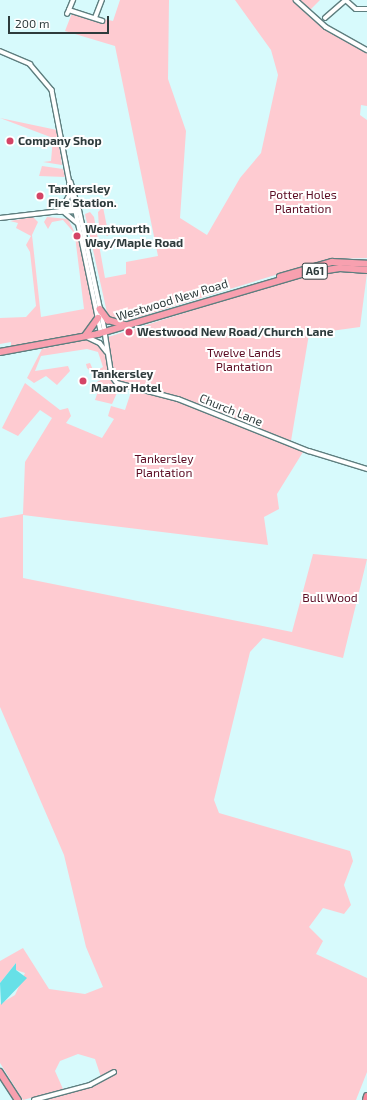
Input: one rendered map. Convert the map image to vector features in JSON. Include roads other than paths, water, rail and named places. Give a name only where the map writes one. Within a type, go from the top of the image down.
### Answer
[{"type":"highway","name":"Westwood New Road","points":[[264,284],[307,267],[346,262],[367,262]]},
{"type":"highway","name":"Westwood New Road","points":[[0,352],[85,337],[264,284],[330,269],[367,270]]},
{"type":"highway","points":[[100,309],[108,320],[126,326]]},
{"type":"highway","points":[[85,337],[93,330],[98,318]]},
{"type":"highway","points":[[0,1072],[18,1100]]},
{"type":"highway","points":[[366,1100],[367,1096]]},
{"type":"street","points":[[67,14],[73,0]]},
{"type":"street","points":[[95,18],[102,0]]},
{"type":"street","points":[[296,0],[326,27],[366,49],[367,44]]},
{"type":"street","points":[[325,18],[346,0],[356,9],[367,9]]},
{"type":"street","points":[[69,10],[102,21]]},
{"type":"street","points":[[0,51],[30,64],[52,90],[71,182],[78,225],[98,318],[103,332]]},
{"type":"street","points":[[58,212],[68,203],[71,192],[71,182]]},
{"type":"street","points":[[71,192],[100,309],[103,332]]},
{"type":"street","points":[[0,218],[76,210]]},
{"type":"street","points":[[58,212],[65,213],[76,210]]},
{"type":"street","points":[[65,213],[78,225]]},
{"type":"street","name":"Church Lane","points":[[103,332],[117,383],[178,399],[309,452],[367,469]]},
{"type":"street","points":[[85,337],[100,343],[108,353]]},
{"type":"street","points":[[34,1100],[90,1085],[114,1072]]},
{"type":"water","points":[[16,963],[16,970],[27,978],[1,1005],[0,983]]},
{"type":"place","name":"Company Shop","points":[[10,141]]},
{"type":"place","name":"Tankersley Fire Station.","points":[[40,196]]},
{"type":"place","name":"Wentworth Way/Maple Road","points":[[77,236]]},
{"type":"place","name":"Westwood New Road/Church Lane","points":[[129,332]]},
{"type":"place","name":"Tankersley Manor Hotel","points":[[83,381]]},
{"type":"park label","name":"Potter Holes Plantation","points":[[303,202]]},
{"type":"park label","name":"Twelve Lands Plantation","points":[[244,360]]},
{"type":"park label","name":"Tankersley Plantation","points":[[164,466]]},
{"type":"park label","name":"Bull Wood","points":[[330,598]]}]
